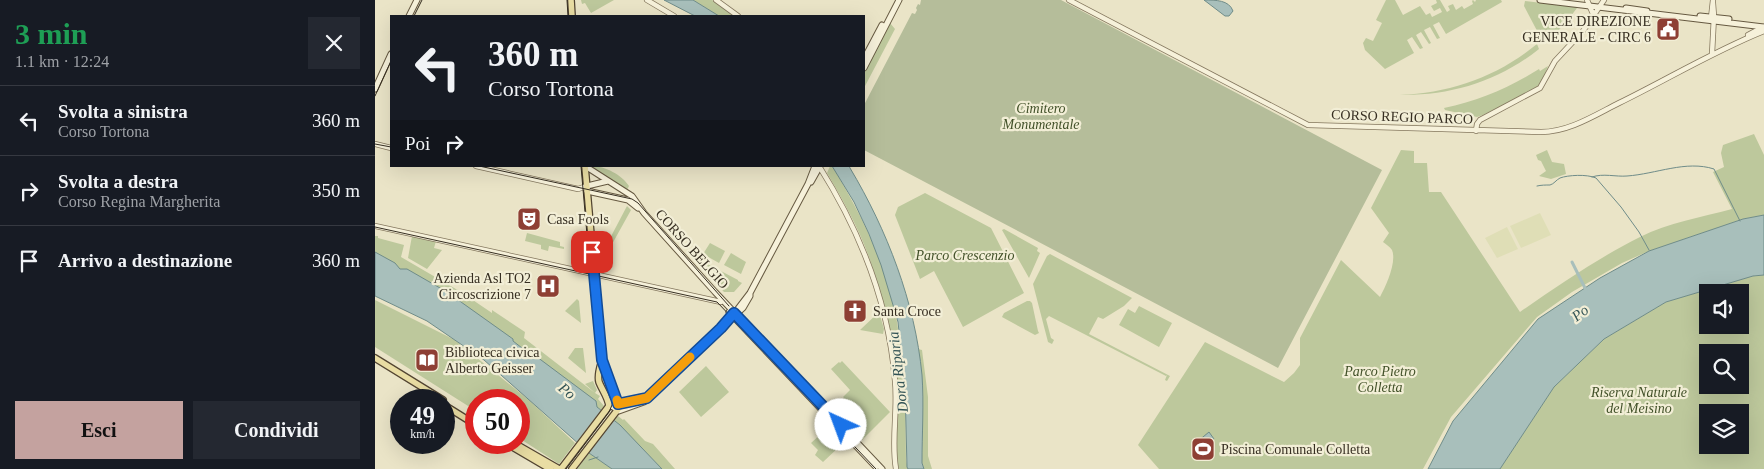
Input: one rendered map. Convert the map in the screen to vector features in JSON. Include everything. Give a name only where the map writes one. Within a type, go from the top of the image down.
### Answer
[{"type":"main road","points":[[410,15],[417,0]]},
{"type":"main road","points":[[571,0],[572,15]]},
{"type":"main road","points":[[865,57],[897,0]]},
{"type":"main road","points":[[865,66],[897,0]]},
{"type":"main road","points":[[1539,0],[1602,4],[1764,25]]},
{"type":"main road","points":[[1713,19],[1746,25],[1764,25]]},
{"type":"main road","points":[[375,89],[390,56]]},
{"type":"main road","points":[[572,469],[612,408],[602,360],[585,167]]},
{"type":"main road","points":[[587,167],[611,182],[629,197]]},
{"type":"main road","points":[[530,451],[561,467],[612,408],[641,404],[745,306],[750,293],[818,167]]},
{"type":"main road","points":[[587,188],[603,181],[611,182]]},
{"type":"main road","points":[[587,188],[629,197]]},
{"type":"main road","name":"CORSO BELGIO","points":[[629,197],[721,302],[882,469]]},
{"type":"main road","name":"CORSO BELGIO","points":[[629,197],[734,315],[877,469]]},
{"type":"main road","points":[[375,358],[426,389]]},
{"type":"main road","points":[[602,360],[599,382],[612,408]]},
{"type":"main road","points":[[375,362],[418,389]]},
{"type":"main road","points":[[524,454],[550,469]]},
{"type":"street","points":[[647,0],[673,15]]},
{"type":"street","points":[[716,0],[737,15]]},
{"type":"street","name":"CORSO REGIO PARCO","points":[[1069,0],[1308,125],[1476,131],[1547,132],[1562,130],[1639,93],[1712,54],[1764,31]]},
{"type":"street","points":[[1712,54],[1713,2]]},
{"type":"street","points":[[1587,3],[1594,16]]},
{"type":"street","points":[[1476,131],[1479,120],[1538,90],[1556,60],[1581,34],[1602,4]]},
{"type":"street","points":[[1746,25],[1748,35]]},
{"type":"street","name":"CORSO REGIO PARCO","points":[[1743,39],[1764,25]]},
{"type":"street","points":[[375,144],[390,148]]},
{"type":"street","points":[[482,167],[579,188],[587,188]]},
{"type":"street","points":[[820,167],[857,237],[870,268],[883,308],[895,379],[896,469]]},
{"type":"street","points":[[375,226],[721,302]]},
{"type":"green space","points":[[581,0],[614,0],[591,13],[585,3],[582,4]]},
{"type":"green space","points":[[693,0],[712,0],[734,15],[717,15]]},
{"type":"green space","name":"Cimitero Monumentale","points":[[921,0],[1061,0],[1382,170],[1278,368],[865,151],[865,103],[912,13],[915,14],[918,4],[920,5]]},
{"type":"green space","points":[[1386,0],[1395,0],[1403,15],[1420,6],[1426,15],[1430,13],[1432,17],[1442,12],[1440,8],[1434,11],[1431,6],[1437,3],[1436,0],[1440,0],[1447,12],[1450,10],[1448,6],[1453,4],[1456,10],[1462,6],[1464,9],[1473,4],[1473,0],[1475,2],[1476,0],[1501,0],[1502,2],[1446,34],[1439,22],[1433,25],[1440,38],[1437,39],[1430,27],[1424,30],[1431,43],[1429,44],[1421,32],[1416,35],[1423,48],[1420,49],[1412,37],[1407,40],[1414,53],[1385,69],[1365,50],[1363,43],[1366,38],[1373,41],[1382,23],[1376,20]]},
{"type":"green space","points":[[1525,1],[1577,8],[1564,25],[1544,44],[1524,6]]},
{"type":"green space","points":[[890,23],[895,29],[865,86],[865,72]]},
{"type":"green space","points":[[1537,44],[1539,49],[1508,70],[1491,78],[1438,93],[1400,95],[1437,91],[1472,81],[1506,66]]},
{"type":"green space","points":[[1548,66],[1542,82],[1536,89],[1483,115],[1477,117],[1445,110],[1444,108],[1469,102],[1493,93]]},
{"type":"green space","name":"Parco Pietro Colletta","points":[[1754,134],[1764,155],[1764,215],[1743,219],[1649,251],[1622,263],[1572,292],[1537,317],[1451,417],[1423,469],[1159,469],[1138,445],[1205,342],[1284,382],[1300,365],[1300,338],[1341,260],[1380,297],[1390,274],[1393,255],[1392,250],[1383,242],[1389,233],[1371,208],[1401,150],[1414,151],[1414,163],[1427,163],[1429,192],[1441,192],[1520,312],[1594,263],[1640,237],[1674,224],[1732,209],[1713,172],[1724,167],[1721,153],[1723,145]]},
{"type":"green space","points":[[1547,150],[1552,162],[1564,164],[1566,174],[1551,179],[1539,176],[1546,171],[1536,155]]},
{"type":"green space","points":[[592,167],[608,169],[618,175],[629,186],[627,190],[592,171]]},
{"type":"green space","points":[[830,167],[833,167],[866,227],[891,293],[899,338],[891,336],[869,257],[850,214],[827,173]]},
{"type":"green space","name":"Parco Crescenzio","points":[[925,193],[991,228],[1024,293],[963,327],[934,271],[920,279],[895,215],[898,207]]},
{"type":"green space","points":[[627,206],[631,210],[611,246],[607,244]]},
{"type":"green space","points":[[1540,213],[1551,235],[1521,248],[1510,226]]},
{"type":"green space","points":[[1507,227],[1518,249],[1497,258],[1485,238]]},
{"type":"green space","points":[[1004,229],[1038,248],[1037,251],[1040,253],[1029,278],[1002,230]]},
{"type":"green space","points":[[527,233],[560,242],[560,246],[564,247],[564,249],[549,246],[548,251],[541,249],[541,245],[525,241]]},
{"type":"green space","points":[[375,236],[404,245],[401,257],[461,292],[492,313],[492,310],[525,332],[524,338],[600,396],[598,399],[604,406],[601,410],[402,272],[375,256]]},
{"type":"green space","points":[[412,236],[436,241],[434,248],[442,250],[427,269],[408,258]]},
{"type":"green space","points":[[710,243],[725,251],[719,263],[703,254]]},
{"type":"green space","points":[[731,253],[746,262],[741,274],[724,265]]},
{"type":"green space","points":[[1050,254],[1132,298],[1124,306],[1103,319],[1098,317],[1089,334],[1170,376],[1167,381],[1165,380],[1167,375],[1049,316],[1046,319],[1051,338],[1054,340],[1052,344],[1048,342],[1033,284],[1047,256]]},
{"type":"green space","points":[[700,260],[742,283],[734,292],[724,292],[699,263]]},
{"type":"green space","name":"Riserva Naturale del Meisino","points":[[1764,275],[1764,469],[1500,469],[1554,387],[1604,339],[1666,302],[1699,292],[1699,334],[1749,334],[1749,284],[1726,284],[1753,276]]},
{"type":"green space","points":[[577,299],[579,301],[581,323],[565,311]]},
{"type":"green space","points":[[375,300],[455,340],[515,389],[465,389],[465,404],[455,398],[455,389],[441,389],[375,347]]},
{"type":"green space","points":[[1027,301],[1032,303],[1039,333],[1035,335],[1002,317],[1004,313]]},
{"type":"green space","points":[[1139,306],[1172,323],[1159,347],[1119,325],[1128,309],[1135,313]]},
{"type":"green space","points":[[879,312],[884,329],[883,334],[860,330]]},
{"type":"green space","points":[[900,343],[905,387],[906,460],[908,469],[894,469],[897,376],[893,349],[895,345]]},
{"type":"green space","points":[[575,348],[583,348],[586,373],[568,358]]},
{"type":"green space","points":[[918,349],[922,350],[928,397],[928,456],[932,469],[924,469],[922,463],[923,390]]},
{"type":"green space","points":[[842,361],[890,412],[862,440],[850,427],[861,416],[843,397],[850,390],[831,369]]},
{"type":"green space","points":[[706,366],[729,392],[701,417],[679,392]]},
{"type":"green space","points":[[593,381],[597,390],[595,393],[585,384]]},
{"type":"green space","points":[[530,401],[575,443],[559,464],[530,445]]},
{"type":"green space","points":[[618,416],[624,419],[645,441],[653,444],[675,469],[662,469],[614,420]]},
{"type":"green space","points":[[824,431],[839,447],[823,462],[815,455],[818,450],[811,443]]},
{"type":"green space","points":[[589,453],[612,469],[577,469]]},
{"type":"water","points":[[664,0],[693,0],[717,15],[693,15]]},
{"type":"water","points":[[1204,0],[1225,3],[1233,11],[1229,16],[1225,16]]},
{"type":"water","points":[[833,167],[850,167],[876,216],[906,294],[913,321],[922,375],[922,463],[924,469],[908,469],[907,467],[905,387],[898,322],[881,265],[854,202]]},
{"type":"water","name":"Po","points":[[1764,215],[1764,275],[1753,276],[1726,284],[1699,284],[1699,292],[1666,302],[1604,339],[1554,387],[1500,469],[1428,469],[1453,421],[1538,319],[1600,278],[1649,251],[1743,219]]},
{"type":"water","name":"Po","points":[[375,252],[395,263],[400,269],[407,269],[447,292],[596,401],[597,407],[620,425],[662,469],[612,469],[589,453],[530,401],[530,389],[517,389],[484,360],[427,321],[375,296]]},
{"type":"water","points":[[1209,432],[1214,439],[1198,453],[1192,446]]},
{"type":"pier","points":[[603,408],[616,418],[588,454],[575,444]]},
{"type":"waterway","points":[[1592,177],[1601,175],[1638,175],[1671,168],[1693,166],[1714,169],[1740,221]]},
{"type":"waterway","points":[[1537,186],[1550,185],[1560,178],[1568,176],[1583,175],[1596,178],[1621,207],[1649,250]]},
{"type":"waterway","points":[[1572,262],[1586,290]]},
{"type":"waterway","points":[[589,460],[598,457]]},
{"type":"tram line","points":[[414,15],[422,0]]},
{"type":"tram line","points":[[567,0],[568,15]]},
{"type":"tram line","points":[[375,96],[390,63]]},
{"type":"tram line","points":[[375,144],[390,147]]},
{"type":"tram line","points":[[484,167],[632,199],[638,203],[729,306]]},
{"type":"tram line","points":[[566,469],[609,412],[612,405],[612,400],[598,361],[581,167]]},
{"type":"tram line","points":[[375,227],[717,302],[876,469]]},
{"type":"tram line","points":[[602,326],[607,375]]},
{"type":"slow traffic","points":[[617,400],[618,404],[647,398],[690,357]]},
{"type":"place","name":"VICE DIREZIONE GENERALE - CIRC 6","points":[[1668,29]]},
{"type":"place","name":"Casa Fools","points":[[529,219]]},
{"type":"place","name":"Azienda Asl TO2 Circoscrizione 7","points":[[548,286]]},
{"type":"place","name":"Santa Croce","points":[[855,311]]},
{"type":"place","name":"Biblioteca civica Alberto Geisser","points":[[427,360]]},
{"type":"place","name":"Piscina Comunale Colletta","points":[[1203,449]]},
{"type":"route","points":[[592,252],[602,360],[611,380],[618,404],[647,398],[721,328],[734,313],[841,425]]},
{"type":"water label","name":"Dora Riparia","points":[[898,372]]}]
